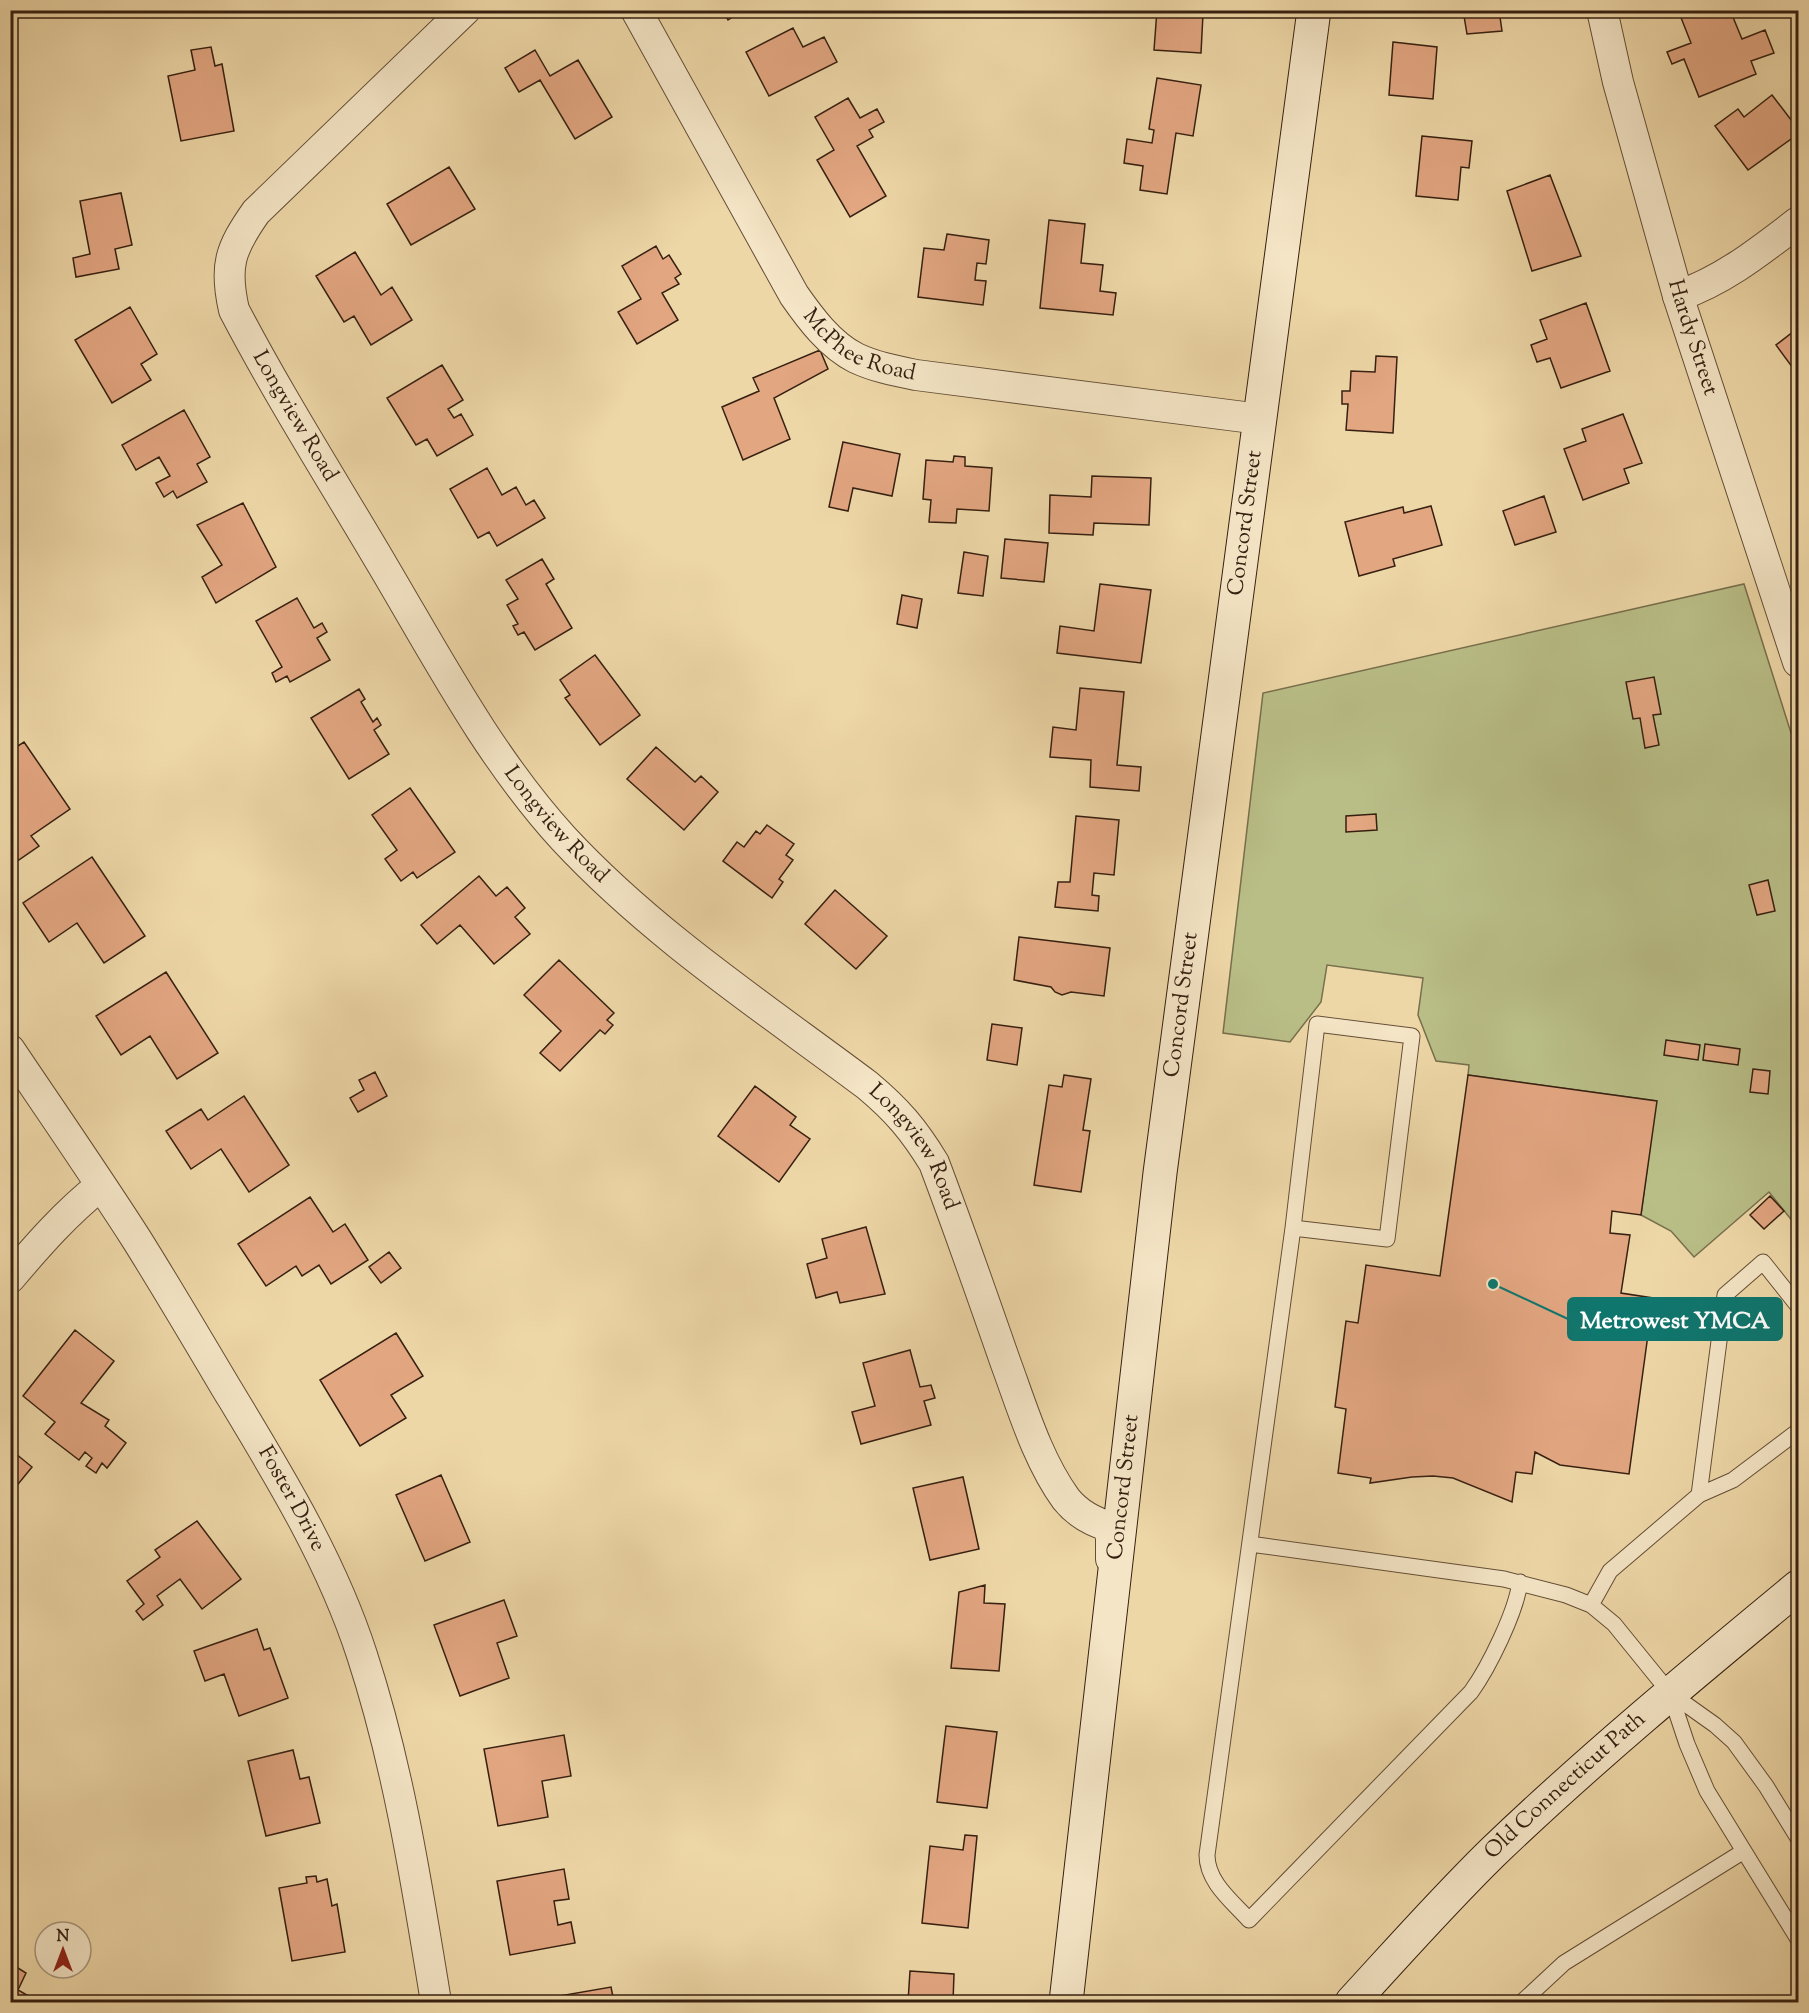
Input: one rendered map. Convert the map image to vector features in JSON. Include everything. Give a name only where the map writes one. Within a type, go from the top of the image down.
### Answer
[{"type":"main road","name":"Concord Street","points":[[1065,2002],[1075,1931],[1160,1173],[1314,10]]},
{"type":"main road","name":"Old Connecticut Path","points":[[1352,2002],[1428,1918],[1491,1854],[1670,1693],[1798,1587]]},
{"type":"main road","points":[[1075,1931],[1090,2002]]},
{"type":"street","name":"Longview Road","points":[[465,10],[256,212],[240,234],[231,259],[228,284],[234,310],[463,702],[525,792],[570,844],[656,925],[867,1085],[915,1132],[934,1163],[1020,1402],[1045,1462],[1057,1485],[1076,1510],[1094,1521],[1112,1527],[1111,1604]]},
{"type":"street","name":"McPhee Road","points":[[636,10],[794,295],[818,326],[855,358],[886,369],[916,375],[1260,419]]},
{"type":"street","name":"Hardy Street","points":[[1602,10],[1621,93],[1678,296],[1798,662]]},
{"type":"street","points":[[1678,296],[1703,287],[1730,272],[1798,222]]},
{"type":"street","name":"Foster Drive","points":[[10,1050],[136,1239],[278,1473],[310,1532],[338,1594],[362,1653],[395,1777],[413,1861],[436,2002]]},
{"type":"street","points":[[10,1278],[52,1229],[100,1186]]},
{"type":"lane","points":[[1293,1228],[1387,1239],[1412,1036],[1317,1024],[1293,1228],[1207,1855],[1209,1871],[1214,1881],[1249,1920],[1471,1692],[1485,1669],[1512,1611],[1520,1582]]},
{"type":"lane","points":[[1699,1495],[1725,1295],[1763,1262],[1798,1306]]},
{"type":"lane","points":[[1591,1605],[1610,1571],[1699,1495],[1733,1480],[1798,1431]]},
{"type":"lane","points":[[1250,1544],[1520,1582],[1566,1595],[1591,1605],[1614,1624],[1670,1693],[1715,1725],[1734,1742],[1766,1786],[1798,1838]]},
{"type":"lane","points":[[1670,1693],[1696,1768],[1716,1807],[1798,1939]]},
{"type":"lane","points":[[1522,2002],[1564,1963],[1743,1851]]},
{"type":"green space","points":[[1744,584],[1798,755],[1798,1228],[1769,1192],[1694,1257],[1671,1231],[1641,1215],[1656,1101],[1468,1075],[1469,1065],[1436,1061],[1418,1015],[1423,978],[1327,965],[1321,1002],[1290,1042],[1223,1033],[1263,693]]},
{"type":"building","points":[[723,10],[744,10],[728,20]]},
{"type":"building","points":[[1157,10],[1191,10],[1191,13],[1203,14],[1201,53],[1154,50]]},
{"type":"building","points":[[1456,10],[1499,10],[1502,31],[1467,34],[1464,16],[1457,17]]},
{"type":"building","points":[[1678,10],[1730,10],[1742,39],[1765,30],[1774,53],[1751,61],[1756,74],[1699,97],[1684,59],[1672,64],[1667,52],[1691,43]]},
{"type":"building","points":[[793,28],[803,47],[824,37],[837,62],[769,96],[746,52]]},
{"type":"building","points":[[1393,42],[1437,47],[1433,99],[1389,95]]},
{"type":"building","points":[[211,47],[215,66],[222,64],[234,131],[181,141],[168,76],[195,70],[191,50]]},
{"type":"building","points":[[535,50],[550,76],[578,60],[612,117],[575,139],[540,80],[519,92],[505,68]]},
{"type":"building","points":[[1157,78],[1201,85],[1193,136],[1176,133],[1167,194],[1140,190],[1143,166],[1124,163],[1127,139],[1152,143],[1154,130],[1149,129]]},
{"type":"building","points":[[1772,95],[1798,129],[1798,134],[1748,170],[1715,126],[1738,109],[1744,117]]},
{"type":"building","points":[[848,98],[860,118],[877,109],[884,122],[869,130],[873,137],[857,146],[886,196],[850,217],[817,160],[834,150],[815,117]]},
{"type":"building","points":[[1422,136],[1472,141],[1469,168],[1461,167],[1458,200],[1416,196]]},
{"type":"building","points":[[449,167],[475,209],[411,245],[387,204]]},
{"type":"building","points":[[1550,175],[1581,256],[1532,271],[1507,191]]},
{"type":"building","points":[[121,193],[132,245],[115,249],[119,269],[76,277],[73,258],[90,254],[80,201]]},
{"type":"building","points":[[1049,220],[1085,224],[1081,263],[1103,265],[1100,291],[1116,293],[1113,315],[1040,308]]},
{"type":"building","points":[[947,234],[989,240],[986,264],[977,263],[975,280],[986,281],[983,305],[918,297],[924,248],[944,250]]},
{"type":"building","points":[[656,246],[663,259],[669,255],[681,274],[675,278],[679,284],[662,293],[678,320],[637,344],[618,312],[641,299],[622,266]]},
{"type":"building","points":[[355,252],[381,295],[392,287],[412,320],[371,345],[354,316],[344,322],[316,276]]},
{"type":"building","points":[[1586,303],[1610,371],[1561,388],[1550,358],[1537,362],[1531,345],[1547,339],[1540,320]]},
{"type":"building","points":[[130,307],[157,354],[141,364],[151,380],[112,403],[75,340]]},
{"type":"building","points":[[1798,328],[1798,375],[1776,345]]},
{"type":"building","points":[[820,350],[828,369],[774,398],[790,439],[743,460],[722,407],[759,391],[753,378]]},
{"type":"building","points":[[1376,356],[1397,357],[1393,433],[1346,430],[1348,404],[1342,404],[1342,391],[1350,391],[1351,371],[1375,372]]},
{"type":"building","points":[[442,365],[463,400],[448,409],[454,418],[461,414],[473,435],[437,456],[427,439],[416,445],[387,398]]},
{"type":"building","points":[[184,410],[210,457],[197,464],[207,482],[177,498],[173,491],[164,497],[156,483],[170,476],[159,457],[136,470],[122,445]]},
{"type":"building","points":[[1623,414],[1642,463],[1624,469],[1629,483],[1583,500],[1564,449],[1586,441],[1582,429]]},
{"type":"building","points":[[843,442],[900,454],[892,496],[853,488],[848,511],[829,507]]},
{"type":"building","points":[[954,456],[965,457],[965,466],[992,468],[989,511],[957,509],[956,523],[929,522],[931,500],[923,499],[926,460],[953,462]]},
{"type":"building","points":[[487,468],[502,495],[516,487],[526,505],[534,500],[545,518],[497,546],[489,532],[478,538],[450,489]]},
{"type":"building","points":[[1092,476],[1151,478],[1149,525],[1094,523],[1093,535],[1049,533],[1050,495],[1091,497]]},
{"type":"building","points":[[1544,496],[1556,532],[1515,545],[1503,511]]},
{"type":"building","points":[[243,503],[276,567],[216,603],[202,577],[222,565],[197,525]]},
{"type":"building","points":[[1431,506],[1442,545],[1393,559],[1395,566],[1359,576],[1345,522],[1403,507],[1404,513]]},
{"type":"building","points":[[1005,539],[1048,543],[1044,582],[1001,578]]},
{"type":"building","points":[[964,552],[988,556],[983,596],[958,593]]},
{"type":"building","points":[[542,559],[554,579],[546,584],[572,628],[535,650],[524,632],[518,635],[513,626],[518,624],[507,605],[518,599],[506,580]]},
{"type":"building","points":[[1100,584],[1151,590],[1141,663],[1057,653],[1060,626],[1094,631]]},
{"type":"building","points":[[902,595],[922,599],[917,628],[897,624]]},
{"type":"building","points":[[297,598],[314,628],[322,623],[327,632],[317,638],[330,660],[290,682],[287,676],[276,682],[272,673],[282,667],[256,621]]},
{"type":"building","points":[[595,655],[640,715],[600,745],[565,698],[570,695],[560,680]]},
{"type":"building","points":[[1654,677],[1661,714],[1653,715],[1659,745],[1645,748],[1640,718],[1633,719],[1626,682]]},
{"type":"building","points":[[1080,688],[1124,692],[1117,765],[1141,767],[1139,791],[1090,787],[1091,760],[1050,757],[1053,727],[1076,730]]},
{"type":"building","points":[[359,689],[365,699],[361,702],[373,722],[377,718],[381,725],[374,730],[389,754],[349,779],[311,718]]},
{"type":"building","points":[[24,742],[70,809],[31,836],[39,846],[10,866],[10,751]]},
{"type":"building","points":[[656,747],[695,782],[701,776],[718,792],[684,830],[627,779]]},
{"type":"building","points":[[410,788],[455,852],[417,878],[413,872],[401,881],[385,859],[397,850],[372,815]]},
{"type":"building","points":[[1376,814],[1377,830],[1346,832],[1346,816]]},
{"type":"building","points":[[1076,816],[1119,820],[1114,875],[1094,873],[1092,895],[1099,896],[1098,911],[1055,907],[1058,882],[1070,882]]},
{"type":"building","points":[[767,825],[794,844],[786,855],[793,860],[779,879],[783,882],[772,898],[723,861],[737,842],[744,847],[756,831],[760,834]]},
{"type":"building","points":[[92,857],[145,936],[104,963],[77,923],[49,942],[23,903]]},
{"type":"building","points":[[479,876],[496,896],[507,887],[525,908],[515,917],[530,934],[494,964],[460,925],[437,944],[421,925]]},
{"type":"building","points":[[1768,880],[1775,911],[1757,915],[1749,885]]},
{"type":"building","points":[[835,890],[887,936],[856,969],[805,924]]},
{"type":"building","points":[[1019,937],[1110,948],[1104,996],[1071,992],[1062,995],[1051,987],[1014,980]]},
{"type":"building","points":[[559,960],[614,1013],[607,1020],[613,1025],[605,1034],[600,1030],[560,1071],[540,1053],[561,1031],[524,995]]},
{"type":"building","points":[[166,972],[218,1053],[177,1079],[150,1036],[121,1055],[96,1016]]},
{"type":"building","points":[[992,1024],[1022,1028],[1017,1065],[987,1060]]},
{"type":"building","points":[[1666,1040],[1700,1045],[1698,1060],[1664,1055]]},
{"type":"building","points":[[1705,1044],[1740,1049],[1738,1065],[1703,1060]]},
{"type":"building","points":[[1753,1069],[1770,1071],[1768,1094],[1750,1092]]},
{"type":"building","points":[[375,1072],[387,1096],[358,1112],[350,1098],[364,1090],[359,1080]]},
{"type":"building","points":[[1064,1075],[1091,1079],[1083,1130],[1090,1131],[1081,1192],[1034,1185],[1049,1085],[1062,1087]]},
{"type":"building","points":[[1468,1075],[1657,1101],[1641,1215],[1612,1211],[1610,1233],[1630,1235],[1621,1293],[1653,1298],[1629,1474],[1560,1465],[1535,1452],[1532,1474],[1516,1472],[1512,1502],[1453,1478],[1412,1477],[1370,1483],[1371,1478],[1338,1473],[1346,1409],[1335,1407],[1346,1321],[1358,1323],[1366,1265],[1440,1276]]},
{"type":"building","points":[[755,1086],[796,1117],[790,1125],[810,1139],[779,1182],[718,1136]]},
{"type":"building","points":[[244,1096],[289,1165],[249,1192],[221,1149],[191,1169],[166,1131],[201,1109],[208,1120]]},
{"type":"building","points":[[1770,1196],[1784,1211],[1764,1229],[1750,1215]]},
{"type":"building","points":[[310,1197],[333,1232],[345,1224],[368,1260],[331,1284],[319,1265],[302,1276],[296,1266],[266,1286],[238,1244]]},
{"type":"building","points":[[866,1227],[885,1294],[840,1303],[837,1292],[816,1298],[807,1264],[827,1258],[822,1239]]},
{"type":"building","points":[[389,1252],[401,1268],[381,1283],[369,1267]]},
{"type":"building","points":[[75,1330],[114,1361],[81,1403],[109,1420],[105,1426],[126,1443],[107,1468],[102,1463],[96,1473],[86,1466],[92,1458],[85,1452],[79,1460],[45,1434],[55,1422],[23,1396]]},
{"type":"building","points":[[396,1333],[423,1376],[391,1395],[406,1418],[360,1446],[320,1380]]},
{"type":"building","points":[[910,1350],[920,1387],[931,1385],[935,1398],[924,1401],[931,1425],[861,1444],[852,1412],[875,1406],[863,1363]]},
{"type":"building","points":[[10,1449],[32,1467],[10,1494]]},
{"type":"building","points":[[441,1475],[470,1542],[425,1561],[396,1495]]},
{"type":"building","points":[[963,1477],[979,1549],[930,1560],[913,1488]]},
{"type":"building","points":[[197,1521],[241,1579],[202,1609],[180,1579],[157,1596],[163,1605],[143,1620],[136,1611],[144,1604],[127,1581],[160,1557],[155,1550]]},
{"type":"building","points":[[985,1585],[984,1603],[1005,1604],[999,1671],[951,1668],[959,1592]]},
{"type":"building","points":[[504,1600],[517,1636],[497,1643],[509,1678],[460,1696],[434,1625]]},
{"type":"building","points":[[257,1629],[264,1650],[270,1648],[288,1698],[239,1716],[224,1674],[205,1681],[194,1651]]},
{"type":"building","points":[[946,1726],[997,1732],[987,1808],[937,1802]]},
{"type":"building","points":[[564,1735],[571,1776],[542,1781],[548,1817],[498,1826],[484,1749]]},
{"type":"building","points":[[293,1750],[300,1779],[309,1777],[320,1823],[266,1836],[248,1761]]},
{"type":"building","points":[[965,1835],[977,1836],[968,1928],[922,1923],[930,1846],[963,1850]]},
{"type":"building","points":[[564,1869],[569,1899],[554,1901],[558,1925],[571,1922],[575,1943],[510,1955],[497,1881]]},
{"type":"building","points":[[316,1876],[317,1882],[327,1879],[332,1906],[337,1904],[345,1952],[292,1961],[279,1888],[307,1883],[306,1877]]},
{"type":"building","points":[[10,1963],[26,1973],[18,1990],[39,2002],[10,2002]]},
{"type":"building","points":[[910,1971],[954,1974],[953,2002],[908,2002]]},
{"type":"building","points":[[611,1987],[614,2002],[525,2002]]},
{"type":"place","name":"Metrowest YMCA","points":[[1493,1284]]}]
